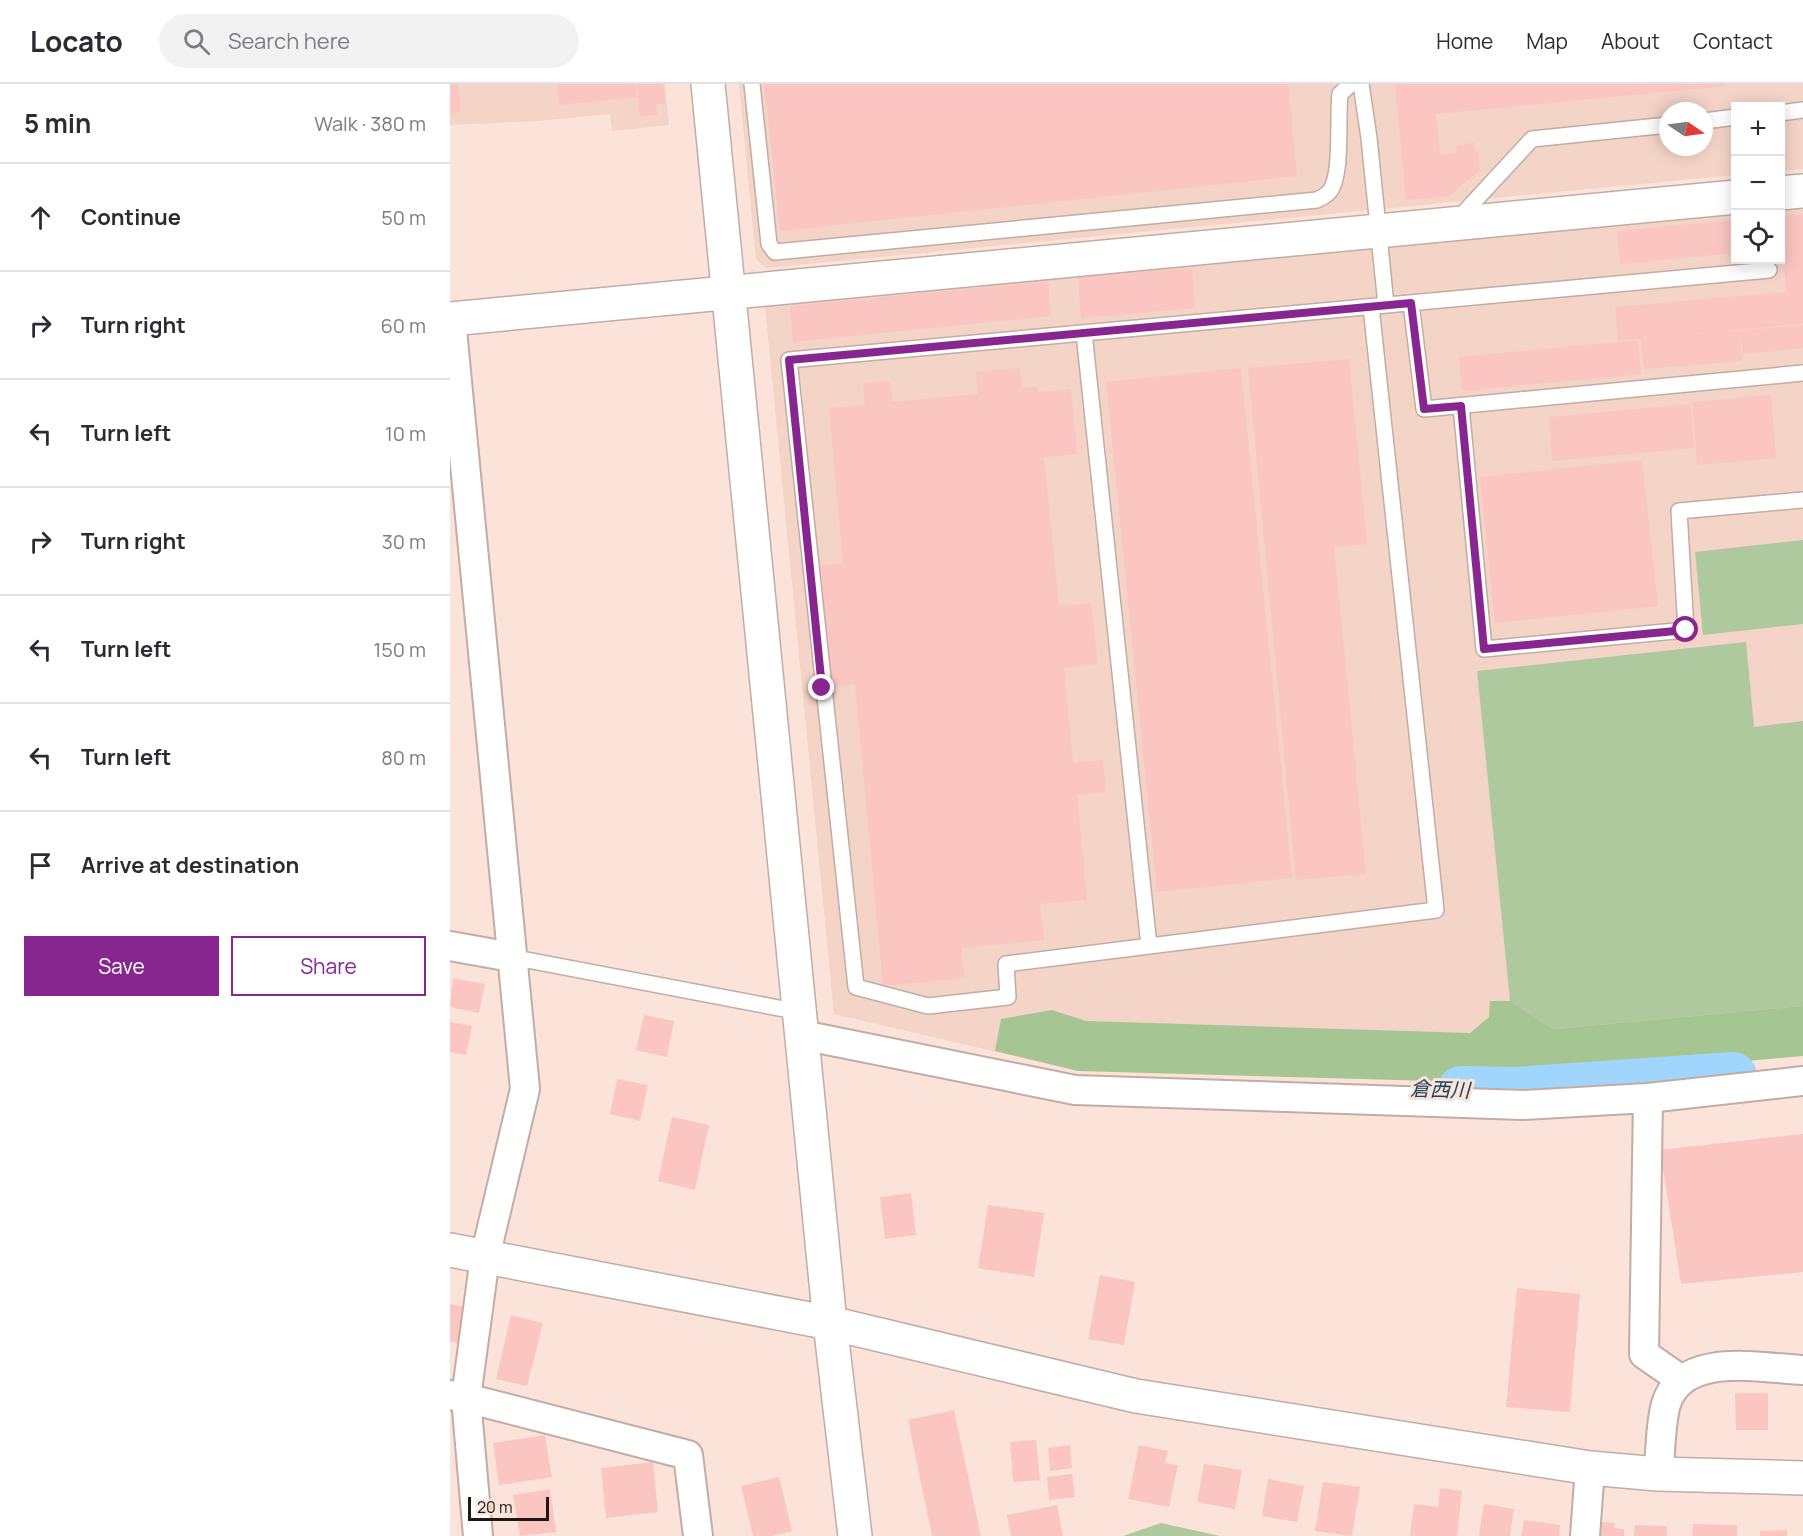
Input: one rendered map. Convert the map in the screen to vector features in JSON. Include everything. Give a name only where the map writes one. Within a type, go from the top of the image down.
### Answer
[{"type":"street","points":[[708,84],[830,1323],[855,1536]]},
{"type":"street","points":[[1785,193],[1803,191]]},
{"type":"street","points":[[478,1536],[458,1397],[485,1257],[525,1089],[451,319],[1731,197]]},
{"type":"street","points":[[450,946],[511,957]]},
{"type":"street","points":[[801,1024],[1075,1090],[1522,1105],[1648,1098],[1803,1081]]},
{"type":"street","points":[[1648,1098],[1644,1354],[1680,1379]]},
{"type":"street","points":[[450,1250],[830,1323],[1136,1396],[1590,1468],[1658,1474],[1803,1478]]},
{"type":"street","points":[[1658,1474],[1666,1404],[1680,1379],[1709,1367],[1803,1370]]},
{"type":"street","points":[[458,1397],[688,1455],[698,1536]]},
{"type":"street","points":[[1585,1536],[1590,1468]]},
{"type":"lane","points":[[752,84],[769,244],[775,252],[1317,200],[1330,192],[1339,170],[1337,119],[1340,94],[1351,84]]},
{"type":"lane","points":[[1361,84],[1370,138],[1377,231],[1378,306],[1436,910],[1006,964],[1008,997],[928,1006],[856,987],[822,688],[789,360],[1084,333],[1378,306],[1411,303],[1769,270]]},
{"type":"lane","points":[[1785,112],[1803,110]]},
{"type":"lane","points":[[1713,120],[1731,118]]},
{"type":"lane","points":[[1454,223],[1533,139],[1659,125]]},
{"type":"lane","points":[[1411,303],[1424,409],[1803,373]]},
{"type":"lane","points":[[1084,333],[1149,946]]},
{"type":"lane","points":[[1461,406],[1484,649],[1686,630],[1679,511],[1803,500]]},
{"type":"lane","points":[[511,957],[801,1024]]},
{"type":"shaded area","points":[[450,84],[665,84],[669,125],[612,131],[610,114],[538,121],[450,125]]},
{"type":"shaded area","points":[[739,84],[1803,84],[1803,169],[1785,171],[1785,102],[1731,102],[1731,175],[766,268],[756,259]]},
{"type":"shaded area","points":[[1803,207],[1803,1056],[1078,1071],[834,1014],[765,306],[1731,213],[1731,264],[1785,264],[1785,209]]},
{"type":"green space","points":[[1803,540],[1803,624],[1703,635],[1695,552]]},
{"type":"green space","points":[[1746,642],[1754,727],[1803,721],[1803,1006],[1554,1029],[1510,1001],[1477,671]]},
{"type":"green space","points":[[1490,1001],[1510,1001],[1554,1029],[1803,1006],[1803,1056],[1506,1083],[1078,1071],[995,1051],[1001,1019],[1052,1010],[1086,1021],[1470,1033],[1489,1017]]},
{"type":"green space","points":[[1161,1523],[1220,1536],[1123,1536]]},
{"type":"building","points":[[450,84],[458,84],[461,112],[450,113]]},
{"type":"building","points":[[557,84],[636,84],[637,97],[559,105]]},
{"type":"building","points":[[637,84],[663,84],[665,103],[656,104],[657,115],[640,116]]},
{"type":"building","points":[[764,84],[1288,84],[1297,176],[780,231]]},
{"type":"building","points":[[1395,84],[1726,84],[1726,86],[1436,114],[1440,155],[1457,153],[1456,145],[1474,143],[1475,152],[1478,151],[1480,170],[1449,196],[1406,200]]},
{"type":"building","points":[[1803,214],[1803,324],[1648,338],[1803,325],[1803,348],[1743,354],[1740,335],[1742,361],[1644,369],[1641,339],[1618,341],[1615,307],[1786,292],[1785,216]]},
{"type":"building","points":[[1731,220],[1731,253],[1620,264],[1617,231]]},
{"type":"building","points":[[1192,268],[1195,308],[1081,318],[1078,277]]},
{"type":"building","points":[[1048,281],[1051,316],[793,342],[790,306]]},
{"type":"building","points":[[1638,340],[1641,374],[1462,391],[1459,357]]},
{"type":"building","points":[[1349,359],[1367,544],[1334,547],[1366,874],[1296,880],[1248,368]]},
{"type":"building","points":[[1020,368],[1022,388],[1037,387],[1038,392],[1071,389],[1077,454],[1044,457],[1059,606],[1091,603],[1098,664],[1064,668],[1073,763],[1103,760],[1106,792],[1077,795],[1087,900],[1040,904],[1044,940],[961,948],[964,978],[883,986],[855,684],[822,688],[811,566],[843,563],[829,408],[865,405],[863,383],[890,381],[892,402],[978,394],[976,372]]},
{"type":"building","points":[[1241,368],[1292,878],[1157,892],[1106,382]]},
{"type":"building","points":[[1771,395],[1776,458],[1697,465],[1692,402]]},
{"type":"building","points":[[1691,404],[1694,448],[1552,461],[1549,417]]},
{"type":"building","points":[[1642,460],[1658,606],[1495,623],[1480,477]]},
{"type":"building","points":[[453,978],[485,984],[479,1013],[450,1007]]},
{"type":"building","points":[[644,1015],[674,1021],[667,1057],[636,1050]]},
{"type":"building","points":[[450,1022],[472,1026],[466,1055],[450,1052]]},
{"type":"building","points":[[617,1079],[648,1085],[640,1121],[610,1114]]},
{"type":"building","points":[[672,1117],[709,1125],[695,1190],[658,1181]]},
{"type":"building","points":[[1803,1134],[1803,1272],[1681,1284],[1660,1150]]},
{"type":"building","points":[[911,1193],[916,1235],[885,1239],[880,1197]]},
{"type":"building","points":[[988,1205],[1044,1213],[1034,1277],[978,1268]]},
{"type":"building","points":[[1100,1275],[1135,1282],[1124,1345],[1088,1339]]},
{"type":"building","points":[[1517,1288],[1580,1294],[1570,1412],[1506,1407]]},
{"type":"building","points":[[450,1304],[464,1307],[457,1343],[450,1341]]},
{"type":"building","points":[[511,1315],[543,1323],[527,1386],[496,1379]]},
{"type":"building","points":[[1735,1393],[1768,1393],[1768,1430],[1736,1430]]},
{"type":"building","points":[[954,1410],[981,1536],[932,1536],[908,1420]]},
{"type":"building","points":[[545,1435],[552,1477],[499,1485],[493,1443]]},
{"type":"building","points":[[1036,1440],[1040,1480],[1013,1482],[1010,1442]]},
{"type":"building","points":[[1070,1445],[1072,1468],[1050,1471],[1048,1448]]},
{"type":"building","points":[[1139,1445],[1168,1451],[1165,1463],[1178,1465],[1169,1507],[1128,1499]]},
{"type":"building","points":[[653,1462],[658,1512],[606,1518],[601,1468]]},
{"type":"building","points":[[1204,1464],[1242,1470],[1235,1509],[1197,1502]]},
{"type":"building","points":[[1072,1474],[1075,1497],[1049,1500],[1047,1477]]},
{"type":"building","points":[[779,1477],[792,1531],[773,1536],[753,1536],[741,1486]]},
{"type":"building","points":[[1268,1479],[1304,1486],[1297,1522],[1262,1516]]},
{"type":"building","points":[[1323,1482],[1360,1487],[1352,1536],[1315,1531]]},
{"type":"building","points":[[1440,1488],[1462,1491],[1457,1536],[1410,1536],[1414,1504],[1438,1507]]},
{"type":"building","points":[[550,1489],[556,1532],[520,1536],[513,1495]]},
{"type":"building","points":[[1484,1504],[1514,1509],[1510,1536],[1479,1536]]},
{"type":"building","points":[[1057,1505],[1063,1536],[1011,1536],[1007,1515]]},
{"type":"building","points":[[1524,1520],[1560,1525],[1559,1536],[1521,1536]]},
{"type":"building","points":[[1596,1521],[1615,1523],[1614,1528],[1624,1529],[1624,1536],[1595,1536]]},
{"type":"building","points":[[1693,1524],[1737,1525],[1737,1536],[1692,1536]]},
{"type":"building","points":[[1635,1525],[1667,1526],[1667,1536],[1634,1536]]},
{"type":"building","points":[[1787,1530],[1787,1536],[1760,1536],[1760,1531]]},
{"type":"waterway","name":"倉西川","points":[[1461,1090],[1515,1091],[1733,1076]]},
{"type":"route","points":[[822,688],[789,360],[1411,303],[1424,409],[1461,406],[1484,649],[1686,630]]}]
